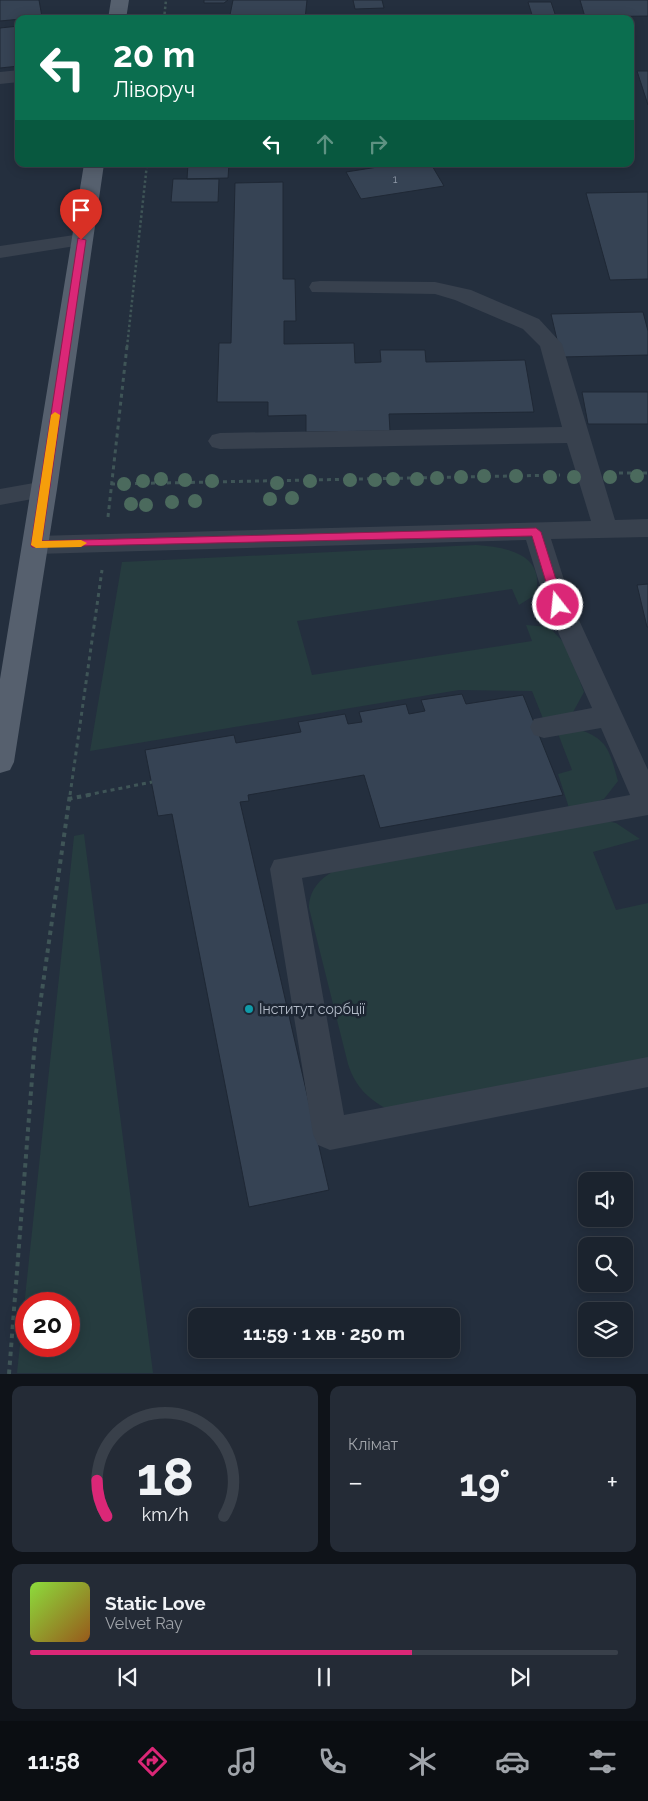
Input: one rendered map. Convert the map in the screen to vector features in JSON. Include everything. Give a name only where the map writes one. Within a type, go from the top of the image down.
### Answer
[{"type":"main road","points":[[118,15],[120,0]]},
{"type":"main road","points":[[0,762],[45,489],[93,167]]},
{"type":"street","points":[[0,78],[15,76]]},
{"type":"street","points":[[0,252],[81,240]]},
{"type":"street","points":[[320,287],[435,288],[463,295],[531,324],[551,344],[576,435],[590,474],[606,530]]},
{"type":"street","points":[[220,441],[576,435]]},
{"type":"street","points":[[0,497],[45,489]]},
{"type":"street","points":[[36,545],[648,528]]},
{"type":"street","points":[[536,532],[558,605],[648,803],[285,869],[330,1134],[648,1072]]},
{"type":"street","points":[[544,727],[608,716]]},
{"type":"path","points":[[164,15],[166,0]]},
{"type":"path","points":[[9,1374],[35,1040],[106,543],[110,484],[147,167]]},
{"type":"path","points":[[110,484],[648,473]]},
{"type":"path","points":[[68,799],[152,782]]},
{"type":"green space","points":[[476,545],[511,551],[521,555],[530,562],[535,570],[537,581],[535,595],[519,605],[512,589],[297,621],[312,675],[532,641],[526,625],[549,627],[566,645],[584,692],[572,714],[544,721],[532,691],[459,690],[90,751],[122,562]]},
{"type":"green space","points":[[574,728],[594,736],[605,746],[618,781],[604,799],[570,811],[558,774],[572,770],[557,731]]},
{"type":"green space","points":[[602,820],[616,823],[640,839],[593,852],[616,910],[648,903],[648,1059],[392,1112],[377,1103],[360,1087],[351,1073],[348,1064],[309,908],[311,896],[319,882],[334,871]]},
{"type":"green space","points":[[84,834],[153,1373],[17,1373],[19,1357],[80,1357],[80,1292],[26,1292],[74,836]]},
{"type":"building","points":[[0,0],[39,0],[42,15],[15,15],[15,20],[0,21]]},
{"type":"building","points":[[204,0],[228,0],[224,3],[204,3]]},
{"type":"building","points":[[233,0],[307,0],[305,15],[230,15]]},
{"type":"building","points":[[353,0],[382,0],[384,8],[355,9]]},
{"type":"building","points":[[580,0],[648,0],[648,16],[584,15]]},
{"type":"building","points":[[528,2],[551,2],[555,15],[532,15]]},
{"type":"building","points":[[15,26],[15,66],[0,68],[0,28]]},
{"type":"building","points":[[637,71],[648,71],[648,105]]},
{"type":"building","points":[[188,167],[229,167],[228,178],[187,179]]},
{"type":"building","points":[[378,167],[433,167],[444,186],[361,199],[346,172]]},
{"type":"building","points":[[173,179],[219,179],[218,202],[171,202]]},
{"type":"building","points":[[283,182],[283,279],[295,279],[296,321],[284,321],[284,344],[354,343],[355,363],[381,362],[380,350],[425,350],[426,362],[525,360],[534,412],[389,414],[390,431],[306,432],[306,415],[268,416],[268,402],[217,402],[219,343],[231,343],[235,183]]},
{"type":"building","points":[[648,192],[648,279],[610,280],[586,193]]},
{"type":"building","points":[[643,312],[648,331],[648,355],[561,357],[551,314]]},
{"type":"building","points":[[582,392],[648,392],[648,424],[588,424]]},
{"type":"building","points":[[648,584],[648,627],[647,627],[637,585]]},
{"type":"building","name":"Інститут сорбції","points":[[462,694],[466,704],[523,695],[563,795],[380,828],[364,775],[248,795],[249,801],[240,802],[329,1190],[249,1207],[172,814],[158,816],[145,750],[234,735],[236,743],[301,732],[298,722],[345,714],[348,724],[362,722],[359,712],[406,704],[409,714],[425,711],[421,700]]},
{"type":"slow traffic","points":[[55,415],[36,545],[81,543]]},
{"type":"place","name":"Інститут сорбції","points":[[249,1009]]},
{"type":"route","points":[[81,240],[36,545],[536,532],[558,605]]}]
